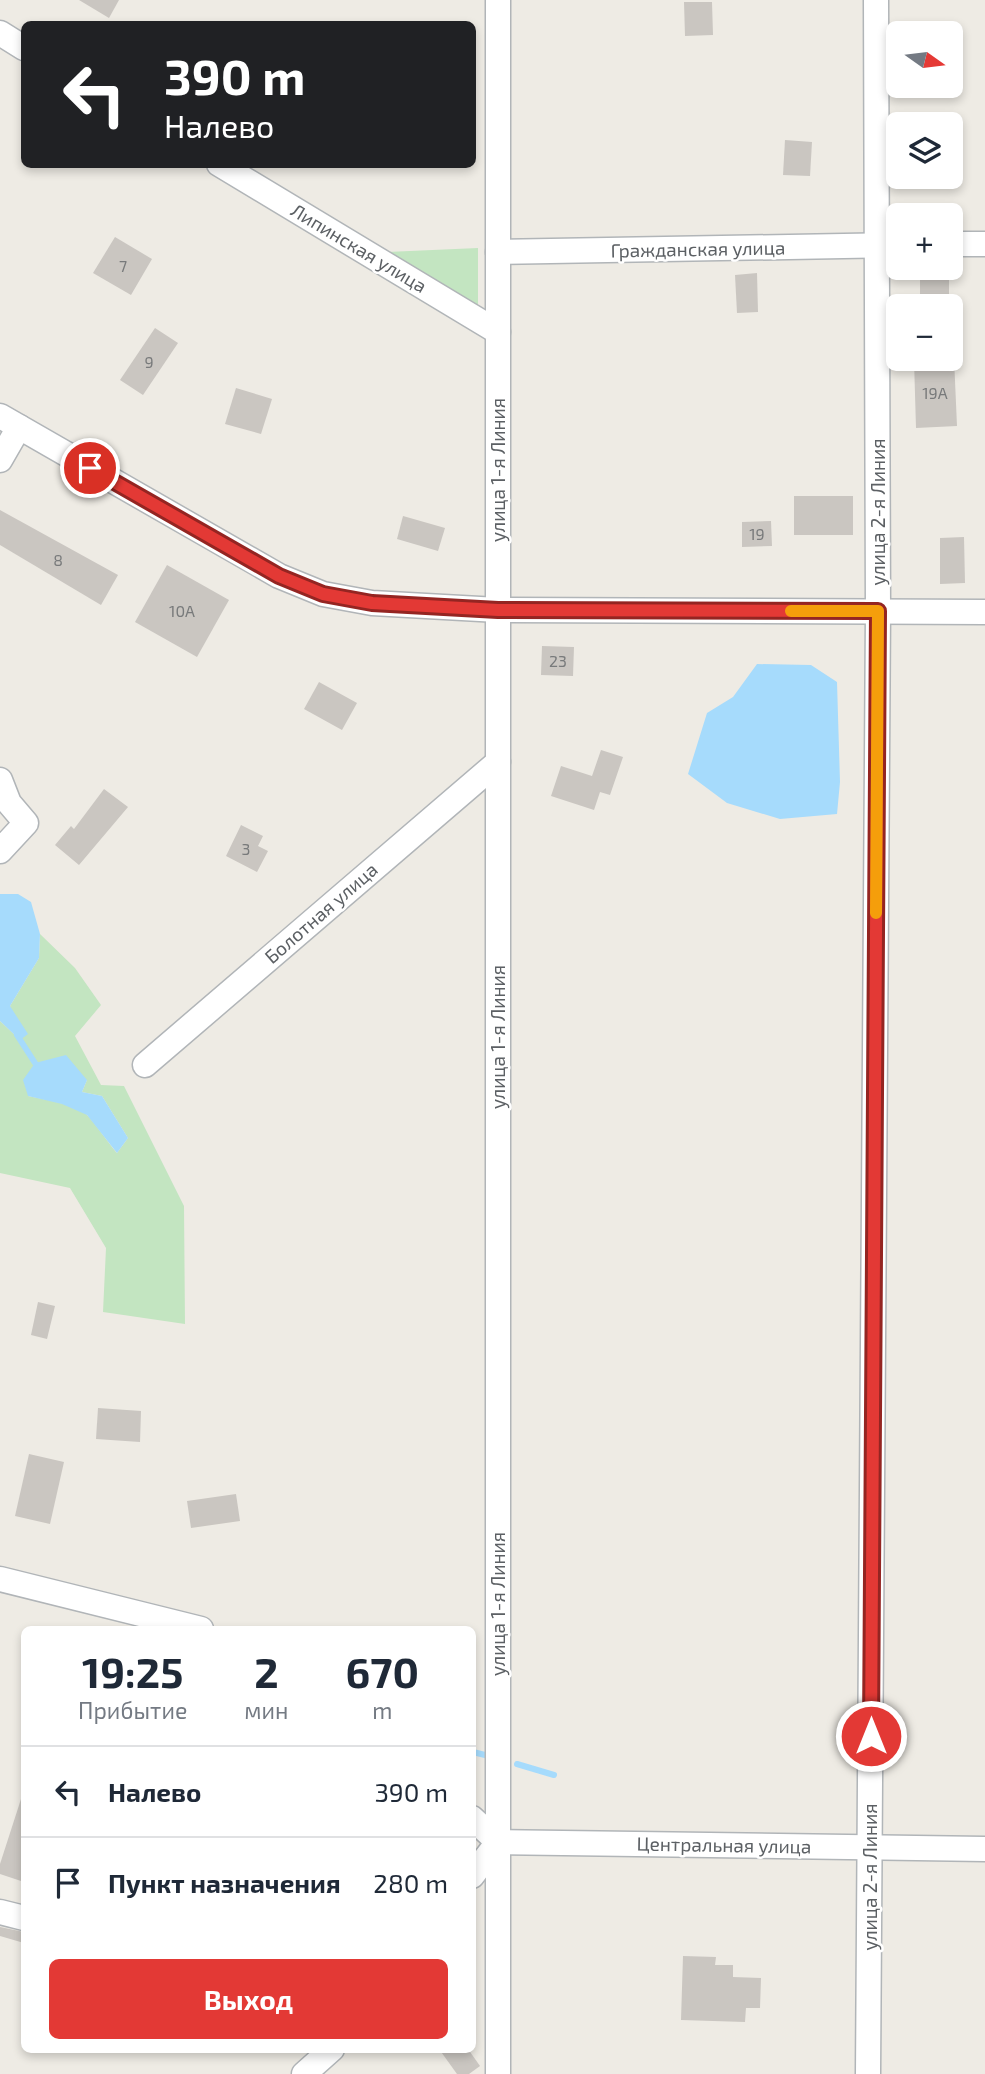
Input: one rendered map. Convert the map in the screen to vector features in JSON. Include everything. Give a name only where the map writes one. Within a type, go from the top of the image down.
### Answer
[{"type":"street","name":"улица 1-я Линия","points":[[498,0],[498,2074]]},
{"type":"street","name":"улица 2-я Линия","points":[[876,0],[886,224]]},
{"type":"street","points":[[0,33],[21,46]]},
{"type":"street","name":"Липинская улица","points":[[226,168],[498,332]]},
{"type":"street","points":[[963,244],[985,244]]},
{"type":"street","name":"Гражданская улица","points":[[498,252],[886,246]]},
{"type":"street","name":"улица 2-я Линия","points":[[868,2074],[878,611],[886,280]]},
{"type":"street","points":[[0,460],[10,422],[303,587],[323,594],[372,603],[498,610],[985,612]]},
{"type":"street","name":"Болотная улица","points":[[145,1065],[498,762]]},
{"type":"street","points":[[0,780],[9,803],[26,823],[0,850]]},
{"type":"street","points":[[0,1579],[189,1626]]},
{"type":"street","points":[[476,1822],[498,1842],[476,1871]]},
{"type":"street","name":"Центральная улица","points":[[498,1842],[985,1849]]},
{"type":"street","points":[[0,1912],[21,1917]]},
{"type":"street","points":[[304,2074],[328,2053]]},
{"type":"green space","points":[[478,248],[478,308],[387,252]]},
{"type":"green space","points":[[40,934],[75,968],[101,1005],[75,1036],[101,1085],[124,1086],[184,1206],[185,1324],[103,1312],[106,1248],[70,1188],[0,1173],[0,1021],[20,1040],[10,1006],[39,958]],"holes":[[[87,1080],[82,1092],[102,1096],[128,1138],[117,1153],[80,1110],[28,1096]]]},
{"type":"water","points":[[757,664],[811,665],[837,682],[840,782],[837,814],[780,819],[727,803],[688,774],[707,713],[733,697]]},
{"type":"water","points":[[0,894],[18,894],[31,902],[40,934],[39,958],[10,1006],[28,1034],[20,1040],[0,1021]]},
{"type":"water","points":[[66,1055],[87,1080],[82,1092],[102,1096],[128,1138],[117,1153],[87,1115],[62,1104],[28,1096],[23,1080],[35,1063]]},
{"type":"building","points":[[79,0],[119,0],[109,18]]},
{"type":"building","points":[[684,2],[712,2],[713,35],[685,36]]},
{"type":"building","points":[[785,140],[812,142],[810,176],[783,175]]},
{"type":"building","points":[[115,237],[152,259],[131,295],[93,273]]},
{"type":"building","points":[[757,273],[758,312],[737,313],[735,275]]},
{"type":"building","points":[[920,280],[949,280],[949,294],[920,294]]},
{"type":"building","points":[[155,328],[178,343],[143,395],[120,380]]},
{"type":"building","points":[[914,371],[955,371],[957,426],[916,428]]},
{"type":"building","points":[[236,388],[272,399],[261,434],[225,424]]},
{"type":"building","points":[[794,496],[853,496],[853,535],[794,535]]},
{"type":"building","points":[[0,510],[118,575],[101,605],[0,545]]},
{"type":"building","points":[[403,516],[445,528],[438,551],[397,539]]},
{"type":"building","points":[[771,521],[772,546],[742,547],[742,522]]},
{"type":"building","points":[[964,537],[965,583],[940,584],[940,538]]},
{"type":"building","points":[[167,565],[229,600],[197,657],[135,622]]},
{"type":"building","points":[[542,646],[574,647],[573,676],[541,675]]},
{"type":"building","points":[[319,682],[357,703],[342,730],[304,709]]},
{"type":"building","points":[[601,750],[623,757],[610,795],[600,792],[594,810],[551,796],[561,766],[592,776]]},
{"type":"building","points":[[104,789],[128,807],[79,865],[55,845],[71,826],[74,829]]},
{"type":"building","points":[[241,825],[263,836],[258,846],[268,851],[257,872],[226,856]]},
{"type":"building","points":[[38,1302],[55,1306],[47,1339],[31,1335]]},
{"type":"building","points":[[98,1408],[141,1411],[140,1442],[96,1439]]},
{"type":"building","points":[[29,1454],[64,1462],[50,1524],[15,1516]]},
{"type":"building","points":[[236,1494],[240,1521],[191,1528],[187,1501]]},
{"type":"building","points":[[21,1799],[21,1881],[0,1874],[0,1864]]},
{"type":"building","points":[[0,1927],[21,1931],[21,1942],[0,1936]]},
{"type":"building","points":[[683,1956],[716,1957],[715,1965],[733,1965],[733,1977],[761,1978],[760,2008],[746,2008],[745,2022],[681,2020]]},
{"type":"building","points":[[442,2053],[471,2053],[480,2066],[469,2074],[457,2074]]},
{"type":"waterway","points":[[17,1035],[35,1063]]},
{"type":"waterway","points":[[476,1753],[493,1757]]},
{"type":"waterway","points":[[517,1764],[554,1775]]},
{"type":"slow traffic","points":[[791,611],[878,611],[876,913]]},
{"type":"route","points":[[90,468],[279,576],[303,587],[344,599],[498,610],[878,611],[871,1736]]}]
